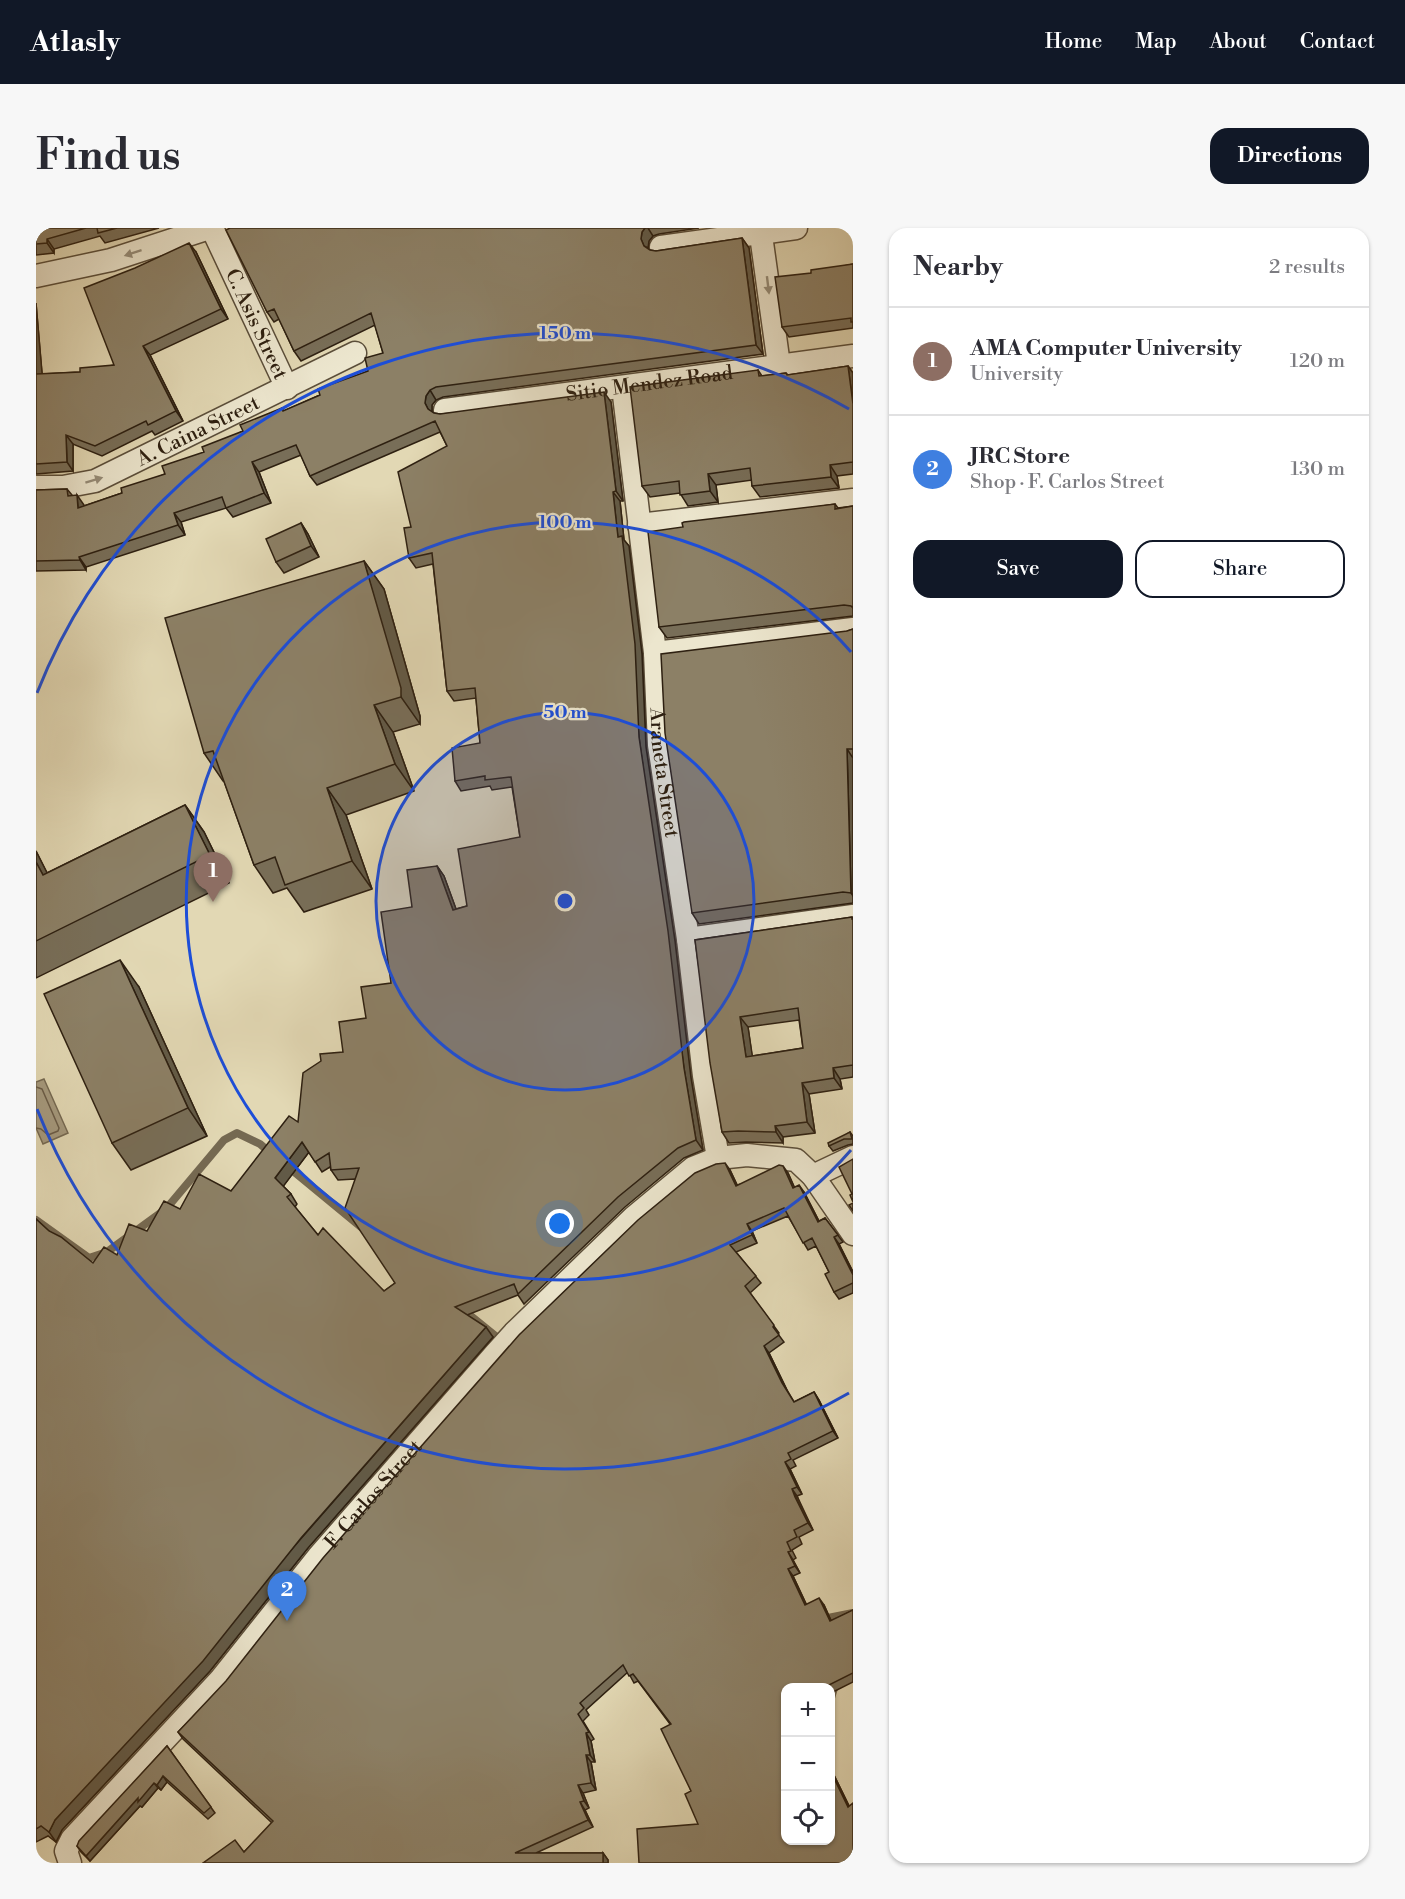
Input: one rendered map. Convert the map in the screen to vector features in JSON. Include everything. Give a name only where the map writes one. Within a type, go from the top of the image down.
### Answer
[{"type":"street","points":[[36,276],[111,260],[210,228]]},
{"type":"street","name":"C. Asis Street","points":[[210,228],[287,388]]},
{"type":"street","points":[[661,247],[761,230],[796,228]]},
{"type":"street","points":[[761,230],[779,365]]},
{"type":"street","name":"A. Caina Street","points":[[36,488],[63,487],[95,481],[355,353]]},
{"type":"street","name":"Sitio Mendez Road","points":[[445,410],[853,356]]},
{"type":"street","name":"Araneta Street","points":[[623,387],[655,653],[659,745],[718,1158]]},
{"type":"street","points":[[639,525],[853,500]]},
{"type":"street","points":[[655,653],[853,629]]},
{"type":"street","points":[[688,939],[853,916]]},
{"type":"street","name":"F. Carlos Street","points":[[70,1863],[66,1851],[72,1839],[220,1680],[318,1557],[496,1353],[634,1217],[693,1168],[718,1158],[747,1155],[796,1160],[813,1176]]},
{"type":"street","points":[[853,1157],[813,1176],[853,1234]]},
{"type":"water","points":[[44,1079],[68,1133],[43,1144],[36,1128],[36,1082]]},
{"type":"building","points":[[36,228],[86,228],[47,239],[47,243],[36,244]]},
{"type":"building","points":[[97,228],[117,228],[98,233]]},
{"type":"building","points":[[230,228],[645,228],[641,239],[644,246],[656,251],[742,238],[756,345],[436,387],[430,390],[425,403],[428,409],[440,414],[604,392],[616,491],[613,492],[618,537],[622,536],[635,644],[639,737],[696,1140],[678,1148],[618,1197],[518,1294],[514,1284],[455,1307],[486,1327],[301,1538],[203,1661],[55,1820],[49,1832],[41,1826],[36,1829],[36,1219],[93,1263],[104,1247],[117,1255],[129,1224],[147,1231],[164,1201],[180,1209],[199,1174],[231,1191],[289,1116],[298,1122],[303,1073],[321,1061],[320,1054],[343,1052],[339,1022],[366,1018],[361,987],[391,983],[381,912],[412,907],[407,870],[437,866],[453,910],[467,906],[458,849],[520,837],[511,777],[485,780],[485,776],[455,781],[452,748],[480,743],[475,688],[447,691],[432,553],[409,558],[404,528],[411,527],[398,472],[447,446],[435,421],[310,476],[296,445],[252,462],[264,493],[226,508],[222,497],[174,513],[178,525],[79,557],[80,560],[36,561],[36,490],[67,489],[68,496],[77,495],[78,508],[122,493],[121,488],[165,474],[162,466],[204,452],[202,447],[243,431],[240,425],[282,408],[283,411],[320,395],[318,389],[368,371],[365,358],[383,353],[371,313],[294,351],[274,309],[267,312],[226,230]],"holes":[[[302,1142],[315,1162],[329,1153],[331,1170],[359,1168],[345,1208],[395,1283],[384,1291],[323,1228],[318,1235],[287,1197],[291,1194],[275,1178]]]},
{"type":"building","points":[[189,243],[221,309],[143,346],[176,411],[148,425],[146,421],[95,446],[66,435],[67,462],[36,464],[36,374],[80,372],[80,368],[114,365],[84,288]]},
{"type":"building","points":[[853,264],[853,322],[851,318],[782,327],[775,277],[811,273],[811,270]]},
{"type":"building","points":[[848,366],[853,404],[853,462],[830,465],[831,477],[752,486],[750,468],[708,474],[710,491],[680,495],[679,481],[642,486],[630,387],[758,370],[759,376],[786,373],[787,375]]},
{"type":"building","points":[[835,504],[835,509],[853,506],[853,608],[844,605],[659,627],[648,532],[683,527],[684,522]]},
{"type":"building","points":[[301,523],[311,546],[276,562],[266,539]]},
{"type":"building","points":[[364,561],[401,688],[401,697],[374,705],[395,764],[327,788],[352,861],[285,885],[275,857],[254,865],[213,751],[204,753],[165,618]]},
{"type":"building","points":[[853,629],[853,749],[847,749],[851,893],[843,892],[692,913],[665,733],[661,654]]},
{"type":"building","points":[[185,805],[210,855],[36,941],[36,862],[43,875]]},
{"type":"building","points":[[852,917],[853,1065],[833,1068],[834,1078],[802,1083],[807,1122],[775,1126],[776,1132],[722,1132],[710,1063],[695,940]],"holes":[[[798,1008],[803,1048],[746,1057],[740,1017]]]},
{"type":"building","points":[[120,960],[188,1108],[112,1143],[44,994]]},
{"type":"building","points":[[850,1132],[852,1139],[844,1139],[829,1146],[828,1143]]},
{"type":"building","points":[[853,1159],[853,1202],[850,1195],[852,1194],[839,1167]]},
{"type":"building","points":[[725,1163],[736,1186],[779,1165],[783,1166],[793,1188],[799,1185],[818,1222],[825,1218],[838,1235],[834,1237],[853,1275],[853,1283],[834,1292],[825,1274],[829,1272],[812,1238],[803,1243],[784,1208],[747,1224],[752,1235],[730,1245],[756,1276],[745,1286],[779,1335],[764,1346],[782,1383],[794,1402],[814,1392],[833,1431],[788,1453],[791,1459],[785,1462],[797,1487],[792,1489],[795,1497],[808,1523],[794,1530],[797,1537],[787,1542],[791,1551],[788,1552],[795,1566],[788,1569],[805,1605],[819,1598],[830,1621],[853,1610],[853,1673],[833,1683],[781,1683],[781,1845],[835,1845],[835,1780],[848,1807],[853,1803],[853,1863],[639,1863],[637,1829],[698,1824],[685,1794],[691,1791],[661,1729],[671,1724],[633,1674],[629,1676],[623,1665],[580,1703],[584,1708],[578,1714],[589,1732],[586,1733],[590,1755],[586,1755],[591,1783],[578,1785],[584,1801],[580,1802],[588,1820],[515,1853],[603,1853],[603,1863],[203,1863],[235,1840],[244,1852],[273,1821],[178,1732],[226,1681],[323,1558],[519,1335],[638,1220],[695,1173],[716,1164]]},
{"type":"building","points":[[167,1746],[211,1807],[204,1813],[163,1776],[157,1785],[154,1783],[138,1802],[138,1798],[86,1856],[77,1846],[79,1841]]},
{"type":"waterway","points":[[36,1220],[89,1258],[107,1252],[166,1209],[224,1140],[237,1133],[260,1144],[273,1155]]},
{"type":"waterway","points":[[287,1166],[361,1227]]},
{"type":"waterway","points":[[461,1308],[503,1342]]},
{"type":"waterway","points":[[826,1625],[828,1618],[853,1613]]},
{"type":"place","name":"AMA Computer University","points":[[213,902]]},
{"type":"place","name":"JRC Store","points":[[287,1621]]}]
